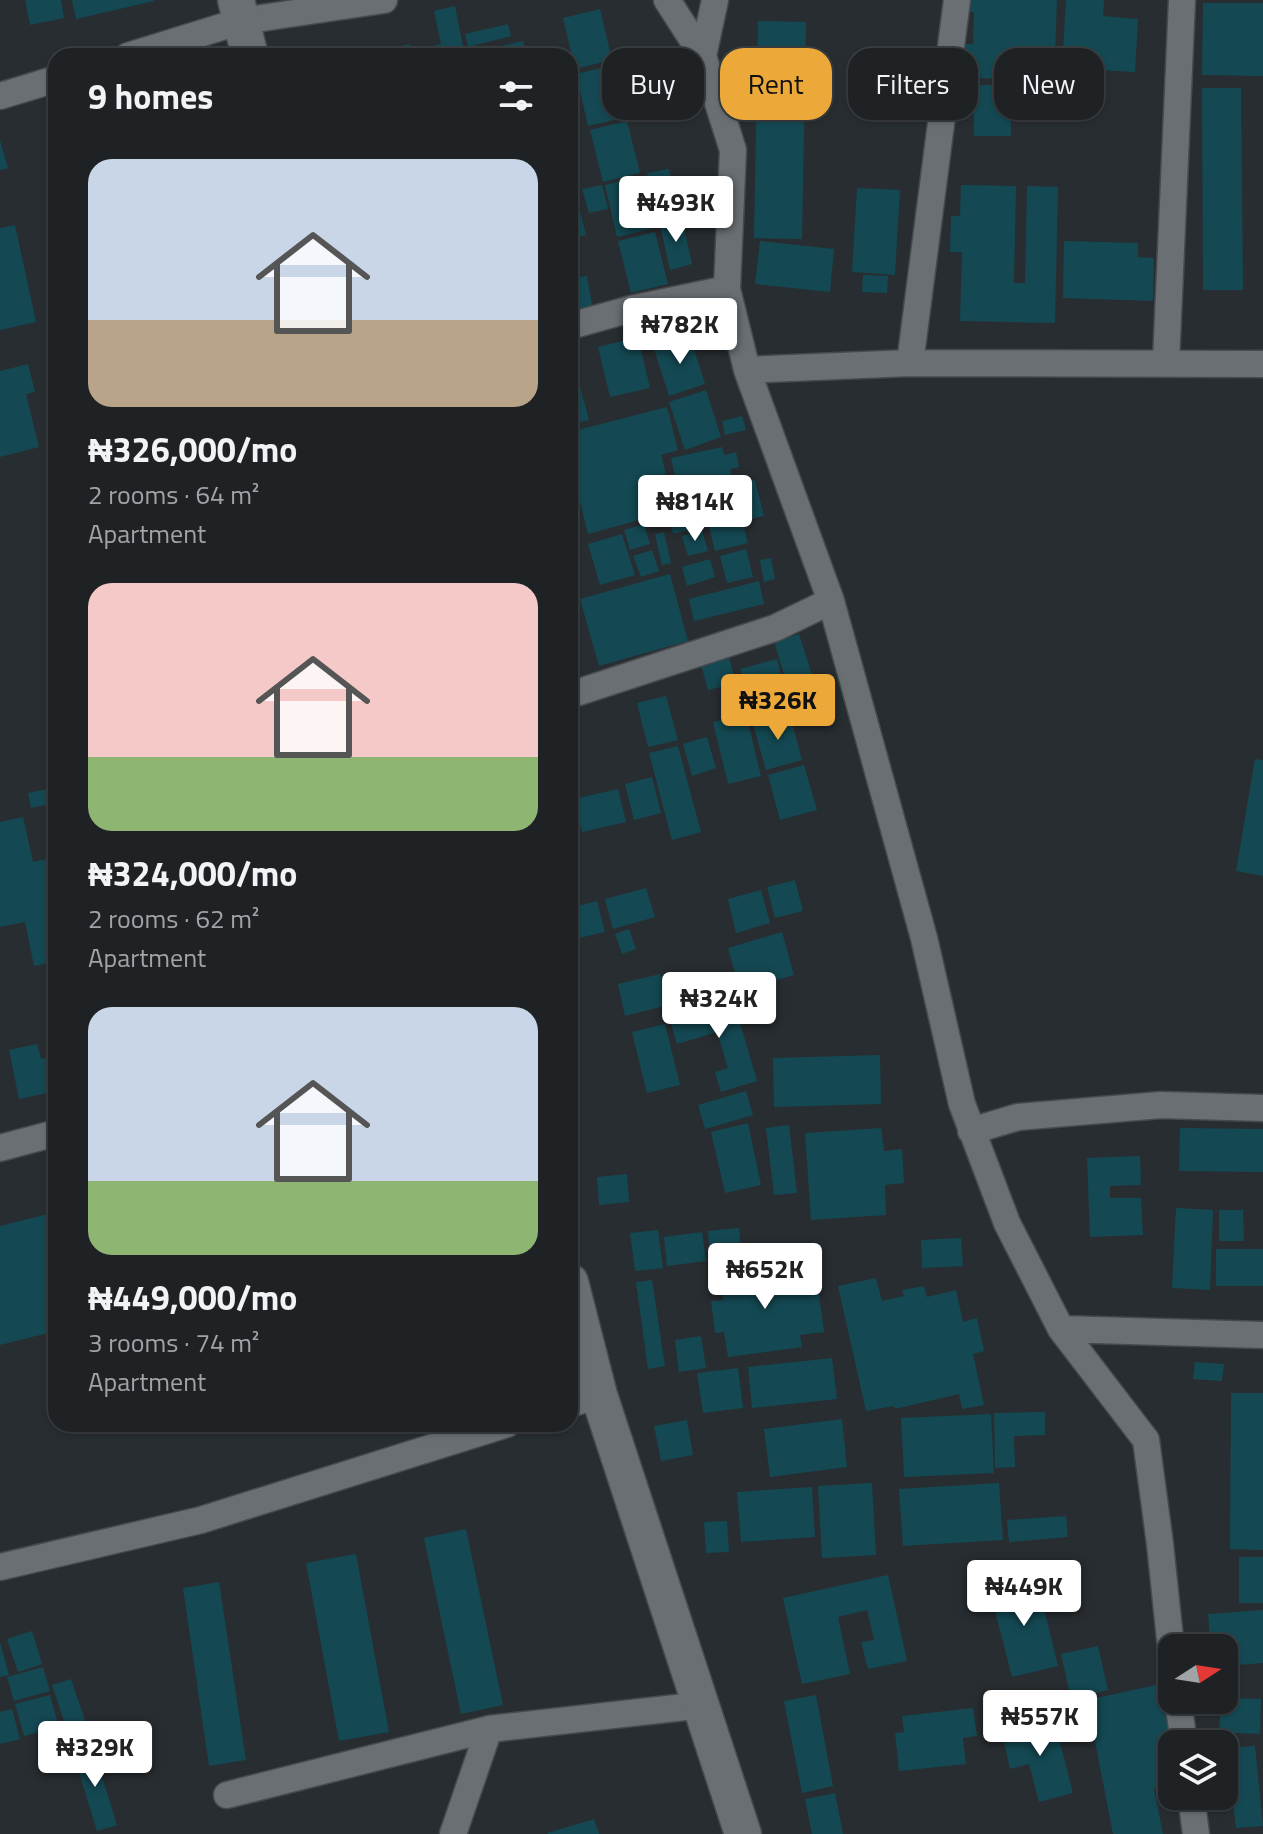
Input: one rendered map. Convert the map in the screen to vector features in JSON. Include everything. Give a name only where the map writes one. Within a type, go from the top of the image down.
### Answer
[{"type":"street","points":[[147,48],[239,10],[384,0]]},
{"type":"street","points":[[667,0],[698,48]]},
{"type":"street","points":[[704,51],[715,0]]},
{"type":"street","points":[[910,363],[957,0]]},
{"type":"street","points":[[1166,362],[1182,0]]},
{"type":"street","points":[[239,10],[248,48]]},
{"type":"street","points":[[704,59],[733,150],[727,289],[747,370],[831,601],[924,938],[962,1104],[1007,1223],[1061,1329],[1146,1440],[1169,1634]]},
{"type":"street","points":[[0,96],[48,81]]},
{"type":"street","points":[[578,324],[727,289]]},
{"type":"street","points":[[747,370],[910,363],[1263,364]]},
{"type":"street","points":[[578,692],[775,628],[831,601]]},
{"type":"street","points":[[971,1131],[1018,1117],[1161,1105],[1263,1108]]},
{"type":"street","points":[[0,1148],[48,1135]]},
{"type":"street","points":[[1061,1329],[1263,1335]]},
{"type":"street","points":[[578,1345],[585,1400],[703,1705],[743,1834]]},
{"type":"street","points":[[0,1567],[201,1520],[482,1432]]},
{"type":"street","points":[[227,1795],[489,1729],[703,1705]]},
{"type":"street","points":[[453,1834],[489,1729]]},
{"type":"street","points":[[1193,1810],[1196,1834]]},
{"type":"building","points":[[25,0],[61,0],[64,18],[30,25]]},
{"type":"building","points":[[72,0],[154,0],[154,1],[76,19]]},
{"type":"building","points":[[961,0],[1057,0],[1055,48],[994,48],[994,79],[978,78],[978,48],[958,48],[958,44],[973,44],[974,12],[961,11]]},
{"type":"building","points":[[1066,0],[1104,0],[1103,16],[1138,19],[1135,72],[1104,70],[1104,48],[1063,48]]},
{"type":"building","points":[[1203,3],[1263,3],[1263,76],[1202,75]]},
{"type":"building","points":[[455,6],[463,46],[424,48],[441,44],[434,11]]},
{"type":"building","points":[[600,9],[609,48],[602,48],[602,62],[578,68],[578,48],[570,48],[563,18]]},
{"type":"building","points":[[758,21],[806,22],[806,48],[758,48]]},
{"type":"building","points":[[508,24],[511,36],[468,47],[465,34]]},
{"type":"building","points":[[523,41],[525,48],[497,48]]},
{"type":"building","points":[[602,68],[602,120],[613,120],[588,126],[578,74]]},
{"type":"building","points":[[978,85],[994,85],[994,120],[1011,120],[1011,136],[974,136],[974,120],[978,120]]},
{"type":"building","points":[[1202,88],[1241,88],[1243,290],[1203,290]]},
{"type":"building","points":[[756,120],[804,120],[802,239],[754,238]]},
{"type":"building","points":[[627,121],[640,173],[603,182],[590,130]]},
{"type":"building","points":[[0,140],[8,168],[0,170]]},
{"type":"building","points":[[669,169],[679,214],[658,219],[647,173]]},
{"type":"building","points":[[642,176],[654,228],[617,237],[605,185]]},
{"type":"building","points":[[602,185],[608,209],[589,213],[582,189]]},
{"type":"building","points":[[961,185],[1016,186],[1014,283],[1025,283],[1027,186],[1058,187],[1055,323],[960,321],[962,252],[950,252],[951,216],[960,216]]},
{"type":"building","points":[[857,188],[900,190],[895,275],[852,272]]},
{"type":"building","points":[[578,203],[586,235],[578,237]]},
{"type":"building","points":[[682,219],[692,264],[670,270],[660,225]]},
{"type":"building","points":[[15,225],[36,322],[0,330],[0,228]]},
{"type":"building","points":[[655,232],[668,284],[631,293],[618,241]]},
{"type":"building","points":[[760,241],[834,249],[830,292],[755,284]]},
{"type":"building","points":[[1064,241],[1138,243],[1138,257],[1154,258],[1153,301],[1063,298]]},
{"type":"building","points":[[863,275],[888,276],[887,293],[862,292]]},
{"type":"building","points":[[587,276],[593,311],[578,313],[578,277]]},
{"type":"building","points":[[638,337],[650,388],[610,397],[598,347]]},
{"type":"building","points":[[690,337],[705,384],[669,396],[654,349]]},
{"type":"building","points":[[28,364],[35,392],[26,394],[39,447],[0,457],[0,371]]},
{"type":"building","points":[[578,379],[589,420],[578,423]]},
{"type":"building","points":[[706,390],[721,437],[685,450],[669,402]]},
{"type":"building","points":[[667,407],[678,450],[661,455],[666,474],[649,479],[658,515],[588,534],[578,494],[578,430]]},
{"type":"building","points":[[742,416],[746,430],[725,435],[722,421]]},
{"type":"building","points":[[722,447],[724,455],[736,452],[739,467],[730,469],[736,496],[663,512],[657,481],[675,477],[671,458]]},
{"type":"building","points":[[755,480],[764,516],[749,519],[740,483]]},
{"type":"building","points":[[736,498],[748,543],[715,551],[704,506]]},
{"type":"building","points":[[701,506],[706,526],[673,534],[668,515]]},
{"type":"building","points":[[644,524],[650,544],[630,550],[624,530]]},
{"type":"building","points":[[702,530],[708,551],[688,556],[682,536]]},
{"type":"building","points":[[664,532],[671,563],[662,565],[655,534]]},
{"type":"building","points":[[622,534],[635,575],[600,585],[588,544]]},
{"type":"building","points":[[746,549],[753,577],[727,583],[720,556]]},
{"type":"building","points":[[652,550],[659,571],[641,577],[633,556]]},
{"type":"building","points":[[771,558],[775,579],[764,582],[760,560]]},
{"type":"building","points":[[710,559],[715,577],[687,586],[682,567]]},
{"type":"building","points":[[670,574],[688,641],[599,666],[580,599]]},
{"type":"building","points":[[759,581],[764,604],[694,621],[689,599]]},
{"type":"building","points":[[799,634],[813,678],[788,687],[774,642]]},
{"type":"building","points":[[728,654],[736,683],[708,690],[700,661]]},
{"type":"building","points":[[777,659],[790,710],[754,720],[740,669]]},
{"type":"building","points":[[666,696],[678,740],[648,747],[637,703]]},
{"type":"building","points":[[746,714],[761,776],[728,784],[713,722]]},
{"type":"building","points":[[790,715],[802,760],[766,770],[753,724]]},
{"type":"building","points":[[707,737],[716,768],[692,776],[683,744]]},
{"type":"building","points":[[678,746],[701,832],[672,840],[649,753]]},
{"type":"building","points":[[1255,759],[1263,760],[1263,876],[1236,871]]},
{"type":"building","points":[[804,765],[817,810],[780,820],[768,775]]},
{"type":"building","points":[[652,777],[661,813],[634,820],[625,784]]},
{"type":"building","points":[[48,789],[48,805],[31,808],[28,793]]},
{"type":"building","points":[[618,789],[626,822],[582,832],[578,798]]},
{"type":"building","points":[[23,817],[33,862],[48,859],[48,963],[34,966],[25,922],[0,927],[0,822]]},
{"type":"building","points":[[795,880],[803,911],[775,918],[767,887]]},
{"type":"building","points":[[646,888],[655,917],[613,929],[605,899]]},
{"type":"building","points":[[761,890],[770,923],[736,933],[728,899]]},
{"type":"building","points":[[597,901],[605,932],[578,938],[578,906]]},
{"type":"building","points":[[629,929],[636,949],[622,954],[615,934]]},
{"type":"building","points":[[782,932],[794,975],[740,991],[728,948]]},
{"type":"building","points":[[660,974],[668,1005],[625,1016],[618,984]]},
{"type":"building","points":[[686,975],[693,999],[674,1004],[668,980]]},
{"type":"building","points":[[733,998],[757,1081],[721,1092],[715,1072],[728,1068],[717,1032],[677,1044],[669,1017]]},
{"type":"building","points":[[665,1024],[680,1085],[647,1093],[632,1032]]},
{"type":"building","points":[[37,1044],[41,1059],[48,1058],[48,1093],[19,1099],[9,1050]]},
{"type":"building","points":[[880,1055],[881,1104],[774,1107],[773,1058]]},
{"type":"building","points":[[746,1091],[753,1115],[705,1129],[698,1105]]},
{"type":"building","points":[[748,1123],[761,1185],[725,1193],[711,1132]]},
{"type":"building","points":[[789,1125],[797,1193],[774,1195],[766,1128]]},
{"type":"building","points":[[881,1128],[884,1151],[902,1149],[904,1183],[885,1185],[886,1215],[811,1220],[805,1133]]},
{"type":"building","points":[[1180,1128],[1263,1129],[1263,1172],[1179,1171]]},
{"type":"building","points":[[1140,1156],[1141,1185],[1110,1186],[1110,1198],[1141,1198],[1143,1235],[1090,1237],[1087,1158]]},
{"type":"building","points":[[627,1174],[629,1202],[599,1205],[597,1177]]},
{"type":"building","points":[[1176,1208],[1213,1210],[1210,1290],[1172,1288]]},
{"type":"building","points":[[1219,1210],[1243,1210],[1244,1241],[1219,1241]]},
{"type":"building","points":[[48,1214],[48,1333],[0,1345],[0,1226]]},
{"type":"building","points":[[739,1228],[742,1258],[710,1261],[708,1231]]},
{"type":"building","points":[[658,1230],[663,1268],[635,1271],[630,1233]]},
{"type":"building","points":[[702,1232],[706,1261],[667,1266],[664,1237]]},
{"type":"building","points":[[961,1238],[963,1266],[922,1268],[921,1240]]},
{"type":"building","points":[[1216,1249],[1263,1249],[1263,1286],[1216,1286]]},
{"type":"building","points":[[752,1263],[754,1272],[787,1268],[789,1284],[817,1280],[824,1332],[800,1335],[802,1347],[728,1357],[724,1332],[715,1333],[711,1301],[723,1300],[720,1274],[730,1273],[730,1267]]},
{"type":"building","points":[[876,1278],[882,1301],[904,1296],[902,1290],[924,1286],[927,1297],[956,1290],[963,1322],[977,1318],[984,1351],[973,1354],[984,1405],[962,1409],[959,1394],[895,1409],[894,1406],[866,1411],[838,1286]]},
{"type":"building","points":[[652,1280],[665,1366],[648,1369],[636,1282]]},
{"type":"building","points":[[701,1336],[706,1368],[679,1372],[675,1340]]},
{"type":"building","points":[[832,1358],[837,1399],[752,1408],[748,1367]]},
{"type":"building","points":[[1195,1362],[1224,1364],[1222,1381],[1193,1379]]},
{"type":"building","points":[[738,1368],[743,1408],[703,1413],[697,1373]]},
{"type":"building","points":[[1231,1393],[1263,1393],[1263,1550],[1230,1549]]},
{"type":"building","points":[[1045,1412],[1045,1435],[1014,1436],[1015,1467],[995,1468],[994,1413]]},
{"type":"building","points":[[991,1414],[994,1473],[904,1477],[901,1418]]},
{"type":"building","points":[[842,1419],[847,1467],[770,1477],[764,1429]]},
{"type":"building","points":[[687,1420],[693,1455],[661,1461],[654,1426]]},
{"type":"building","points":[[872,1483],[876,1555],[822,1558],[818,1486]]},
{"type":"building","points":[[999,1483],[1003,1540],[903,1546],[899,1489]]},
{"type":"building","points":[[812,1487],[815,1537],[741,1542],[737,1492]]},
{"type":"building","points":[[1066,1516],[1068,1537],[1009,1542],[1007,1520]]},
{"type":"building","points":[[727,1521],[729,1552],[706,1553],[704,1522]]},
{"type":"building","points":[[466,1529],[503,1705],[461,1714],[424,1538]]},
{"type":"building","points":[[356,1554],[389,1732],[339,1741],[306,1563]]},
{"type":"building","points":[[1239,1557],[1263,1557],[1263,1603],[1239,1603]]},
{"type":"building","points":[[888,1575],[907,1661],[868,1669],[861,1642],[874,1640],[867,1610],[838,1617],[850,1674],[802,1684],[783,1598]]},
{"type":"building","points":[[1037,1580],[1058,1666],[1012,1677],[990,1591]]},
{"type":"building","points":[[219,1582],[246,1760],[209,1766],[183,1588]]},
{"type":"building","points":[[1263,1610],[1263,1663],[1238,1665],[1238,1634],[1210,1634],[1208,1614]]},
{"type":"building","points":[[32,1631],[42,1664],[18,1672],[7,1639]]},
{"type":"building","points":[[0,1642],[9,1675],[0,1677]]},
{"type":"building","points":[[1098,1646],[1108,1690],[1071,1699],[1061,1654]]},
{"type":"building","points":[[43,1667],[50,1691],[14,1701],[7,1677]]},
{"type":"building","points":[[71,1679],[88,1729],[69,1736],[52,1685]]},
{"type":"building","points":[[1158,1685],[1158,1714],[1167,1714],[1170,1730],[1158,1730],[1158,1788],[1154,1789],[1163,1834],[1113,1834],[1087,1700]]},
{"type":"building","points":[[50,1695],[59,1727],[24,1736],[15,1704]]},
{"type":"building","points":[[816,1695],[833,1786],[802,1793],[784,1701]]},
{"type":"building","points":[[1238,1698],[1261,1699],[1260,1734],[1219,1730],[1220,1714],[1238,1714]]},
{"type":"building","points":[[973,1708],[977,1736],[963,1738],[966,1764],[899,1771],[895,1733],[904,1732],[902,1716]]},
{"type":"building","points":[[12,1709],[20,1739],[0,1744],[0,1712]]},
{"type":"building","points":[[1054,1719],[1073,1793],[1039,1802],[1029,1764],[1010,1769],[1002,1733]]},
{"type":"building","points":[[1255,1746],[1263,1826],[1236,1828],[1234,1810],[1238,1810],[1238,1747]]},
{"type":"building","points":[[93,1747],[117,1825],[97,1831],[73,1753]]},
{"type":"building","points":[[835,1793],[843,1834],[812,1834],[805,1799]]},
{"type":"building","points":[[594,1819],[599,1834],[548,1834],[548,1833]]}]
